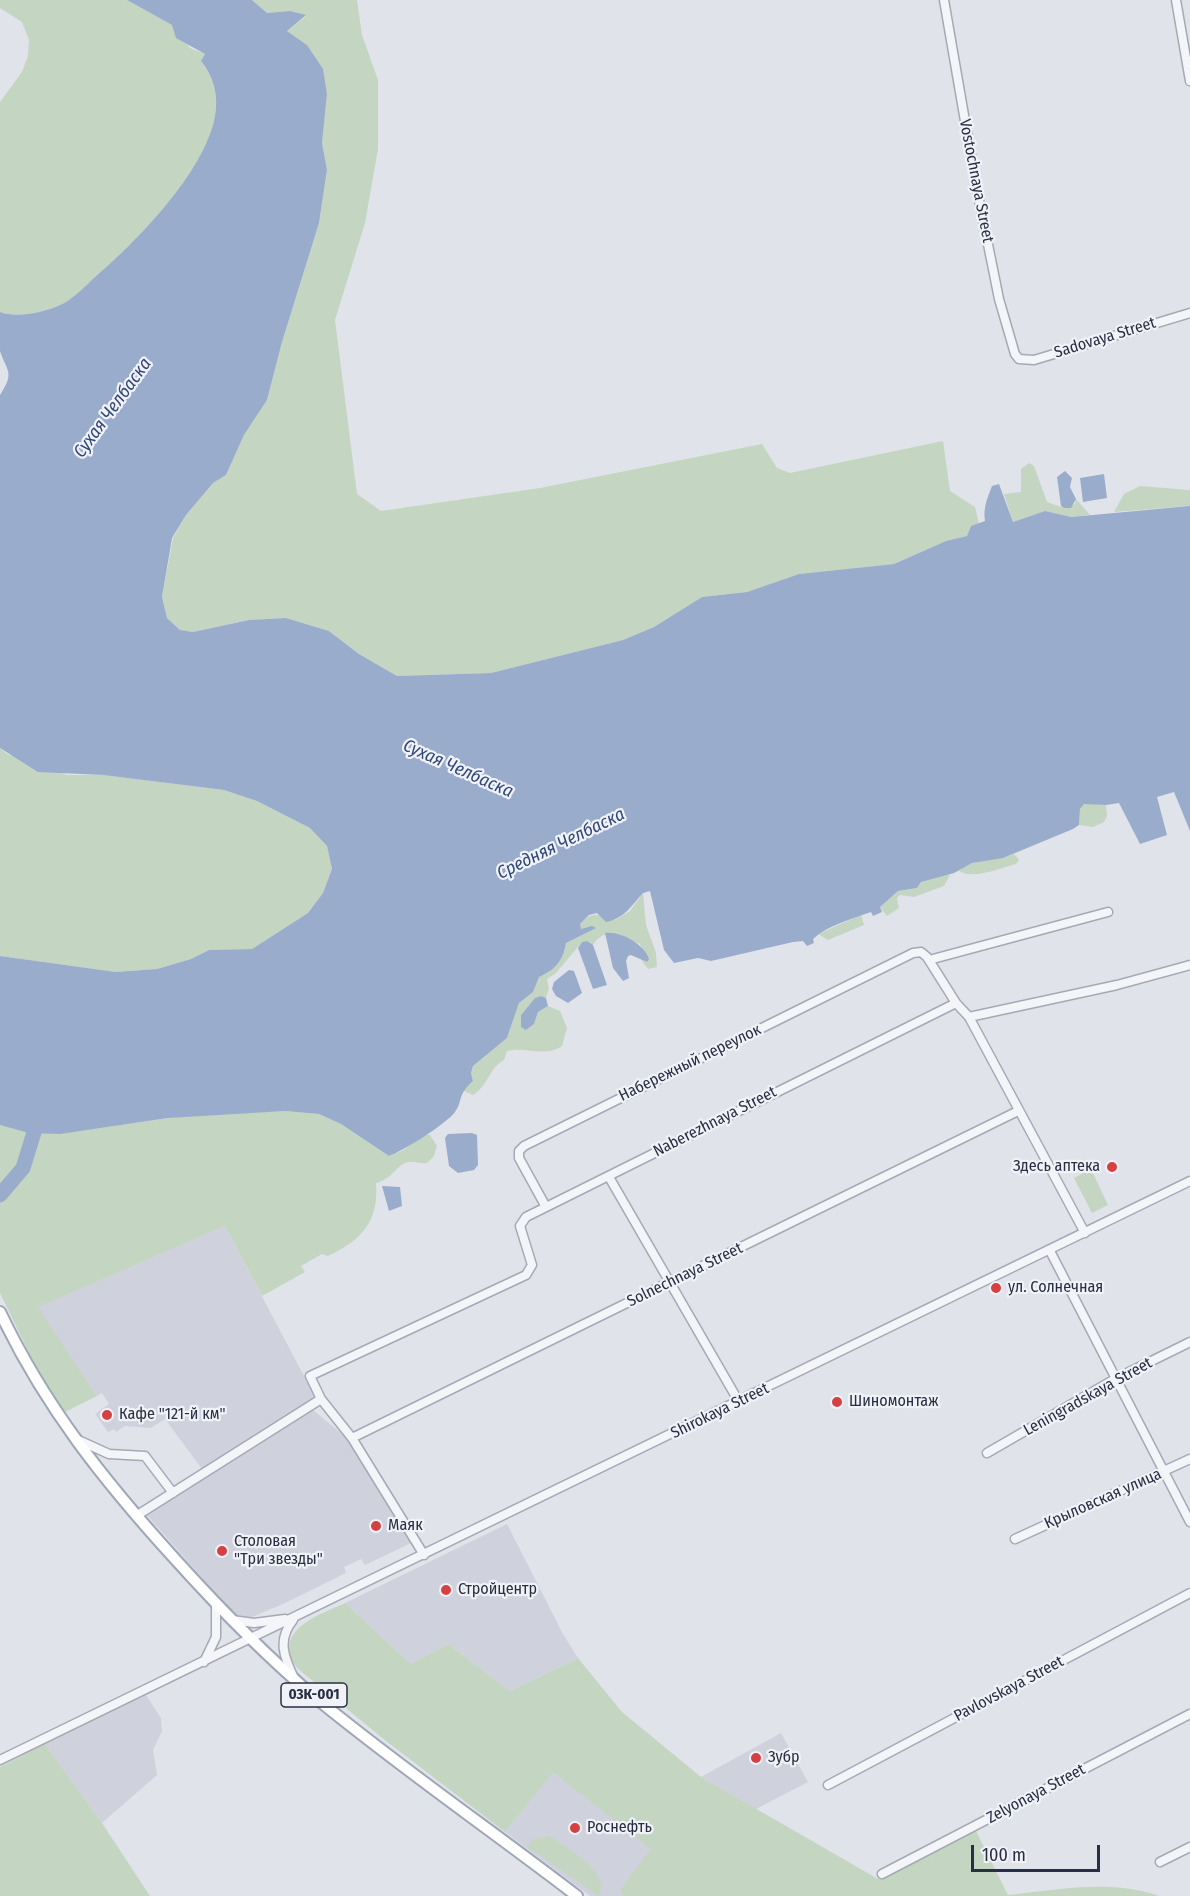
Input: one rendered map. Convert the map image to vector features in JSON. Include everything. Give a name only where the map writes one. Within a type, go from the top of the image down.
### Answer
[{"type":"main road","name":"03К-001","points":[[0,1312],[42,1391],[72,1437],[136,1516],[250,1639],[380,1748],[578,1896]]},
{"type":"street","name":"Vostochnaya Street","points":[[944,0],[977,190],[999,298],[1012,349],[1019,358]]},
{"type":"street","points":[[1176,0],[1190,81]]},
{"type":"street","name":"Sadovaya Street","points":[[1019,358],[1034,360],[1190,313]]},
{"type":"street","points":[[1085,1233],[969,1017],[956,1003],[929,960],[1108,912]]},
{"type":"street","name":"Набережный переулок","points":[[546,1207],[519,1158],[519,1151],[524,1146],[912,953],[921,952],[929,960]]},
{"type":"street","points":[[969,1017],[1117,985],[1190,965]]},
{"type":"street","name":"Naberezhnaya Street","points":[[321,1399],[310,1376],[525,1275],[531,1270],[532,1258],[520,1226],[526,1217],[956,1003]]},
{"type":"street","name":"Solnechnaya Street","points":[[352,1438],[1018,1111]]},
{"type":"street","points":[[609,1177],[672,1281],[739,1402]]},
{"type":"street","name":"Shirokaya Street","points":[[0,1760],[1190,1181]]},
{"type":"street","points":[[1050,1251],[1190,1522]]},
{"type":"street","name":"Leningradskaya Street","points":[[987,1453],[1115,1379],[1190,1342]]},
{"type":"street","points":[[136,1516],[321,1399],[352,1438],[424,1555]]},
{"type":"street","points":[[72,1437],[109,1454],[146,1456],[173,1493]]},
{"type":"street","name":"Крыловская улица","points":[[1015,1539],[1190,1459]]},
{"type":"street","name":"Pavlovskaya Street","points":[[828,1785],[1190,1593]]},
{"type":"street","points":[[203,1662],[216,1636],[216,1604]]},
{"type":"street","points":[[232,1620],[254,1623],[295,1618]]},
{"type":"street","points":[[294,1678],[284,1656],[282,1640],[295,1618]]},
{"type":"street","name":"Zelyonaya Street","points":[[882,1874],[1190,1713]]},
{"type":"street","points":[[1160,1862],[1190,1847]]},
{"type":"shaded area","points":[[225,1226],[315,1397],[202,1469],[165,1419],[151,1428],[125,1426],[116,1432],[114,1429],[108,1432],[95,1414],[109,1404],[102,1393],[97,1396],[37,1307]]},
{"type":"shaded area","points":[[313,1410],[346,1437],[411,1543],[365,1565],[361,1559],[344,1567],[346,1573],[285,1603],[252,1617],[237,1618],[147,1515]]},
{"type":"shaded area","points":[[507,1524],[563,1634],[578,1658],[510,1691],[448,1644],[411,1664],[345,1603]]},
{"type":"shaded area","points":[[146,1695],[161,1718],[162,1731],[153,1750],[157,1775],[102,1823],[45,1744]]},
{"type":"shaded area","points":[[781,1733],[808,1782],[756,1809],[701,1777]]},
{"type":"shaded area","points":[[553,1771],[652,1849],[620,1889],[623,1896],[590,1896],[505,1832]]},
{"type":"green space","points":[[0,0],[127,0],[172,25],[190,48],[205,54],[201,61],[212,80],[216,101],[215,116],[209,138],[198,160],[183,183],[148,226],[68,301],[44,311],[21,315],[0,312],[0,102],[22,72],[28,56],[29,40],[22,22],[0,8]]},
{"type":"green space","points":[[252,0],[357,0],[362,35],[378,80],[378,149],[365,223],[335,320],[357,494],[381,511],[540,488],[762,444],[777,468],[790,473],[943,441],[950,491],[975,507],[979,524],[971,526],[967,536],[946,541],[894,564],[799,574],[747,592],[702,597],[654,627],[623,640],[491,673],[397,676],[359,654],[329,631],[286,618],[249,620],[193,632],[180,630],[167,618],[162,597],[173,538],[186,515],[213,483],[226,475],[244,435],[267,400],[282,342],[319,223],[327,171],[322,143],[327,94],[307,45],[287,31],[306,16],[290,11],[267,13]]},
{"type":"green space","points":[[1029,463],[1034,466],[1047,502],[1064,508],[1075,504],[1076,499],[1090,515],[1070,517],[1045,511],[1013,522],[1004,494],[1021,492],[1021,469]]},
{"type":"green space","points":[[1140,486],[1190,490],[1190,506],[1114,512],[1124,494]]},
{"type":"green space","points":[[0,748],[7,754],[67,775],[103,775],[224,790],[257,801],[310,828],[327,846],[332,869],[323,893],[308,913],[252,949],[209,950],[191,959],[157,969],[116,972],[0,956]]},
{"type":"green space","points":[[1084,803],[1106,805],[1107,816],[1104,822],[1093,827],[1079,825],[1080,809]]},
{"type":"green space","points":[[1014,854],[1019,860],[1016,864],[994,871],[970,874],[958,870],[971,863]]},
{"type":"green space","points":[[943,874],[950,875],[944,886],[914,897],[900,895],[897,898],[899,908],[887,916],[880,907],[898,891],[917,888],[921,882]]},
{"type":"green space","points":[[643,893],[646,925],[656,953],[657,967],[648,969],[641,960],[647,962],[640,944],[615,934],[603,935],[593,945],[587,941],[582,942],[556,973],[547,979],[549,988],[546,998],[541,996],[535,998],[521,1015],[521,1026],[526,1030],[534,1024],[538,1012],[548,1006],[560,1011],[567,1028],[562,1046],[541,1052],[507,1051],[504,1060],[478,1091],[473,1095],[462,1090],[473,1081],[471,1073],[473,1066],[507,1038],[519,1003],[533,992],[539,977],[550,972],[557,964],[563,955],[566,943],[595,928],[580,929],[580,924],[593,915],[615,920],[630,911]]},
{"type":"green space","points":[[861,915],[864,925],[828,940],[818,934]]},
{"type":"green space","points":[[285,1111],[319,1114],[341,1124],[389,1156],[404,1150],[424,1134],[430,1135],[437,1146],[434,1156],[427,1163],[404,1163],[387,1178],[376,1183],[375,1208],[366,1228],[359,1236],[340,1250],[328,1256],[322,1254],[301,1266],[305,1272],[262,1296],[225,1226],[38,1307],[97,1396],[63,1413],[31,1357],[0,1293],[0,1125],[43,1131],[85,1130],[198,1115]]},
{"type":"green space","points":[[1091,1169],[1108,1205],[1092,1213],[1074,1178]]},
{"type":"green space","points":[[345,1603],[411,1664],[448,1644],[510,1691],[578,1658],[622,1712],[701,1777],[878,1879],[975,1829],[1008,1895],[1103,1887],[1140,1891],[1159,1896],[623,1896],[620,1889],[651,1849],[553,1772],[505,1832],[386,1741],[297,1668],[291,1655],[290,1644],[294,1634],[312,1619]]},
{"type":"green space","points":[[45,1744],[102,1823],[150,1896],[0,1896],[0,1767]]},
{"type":"green space","points":[[550,1836],[576,1854],[593,1870],[599,1878],[601,1887],[599,1896],[526,1846],[535,1839]]},
{"type":"water","name":"Сухая Челбаска","points":[[127,0],[252,0],[267,13],[290,11],[306,15],[287,31],[307,45],[323,69],[327,94],[322,143],[327,170],[319,223],[282,342],[267,400],[244,435],[226,475],[213,483],[186,515],[172,538],[162,597],[167,618],[180,630],[193,632],[249,620],[286,618],[329,631],[359,654],[397,676],[491,673],[623,640],[654,627],[702,597],[747,592],[799,574],[894,564],[946,541],[967,536],[971,526],[985,521],[985,508],[990,491],[992,486],[999,484],[1013,522],[1045,511],[1071,517],[1190,506],[1190,831],[1174,792],[1157,797],[1167,835],[1140,844],[1119,803],[1084,804],[1080,809],[1079,825],[1073,829],[1003,858],[972,863],[954,873],[921,882],[917,888],[898,891],[880,907],[882,912],[873,916],[871,912],[833,926],[819,934],[813,939],[814,943],[807,946],[803,941],[793,942],[711,961],[698,958],[674,963],[664,950],[650,891],[643,893],[618,918],[606,922],[597,913],[589,915],[580,924],[581,929],[592,926],[596,928],[566,943],[563,955],[557,964],[539,977],[533,992],[519,1003],[507,1038],[473,1066],[471,1073],[473,1081],[462,1094],[455,1112],[424,1137],[389,1156],[341,1124],[319,1114],[285,1111],[168,1118],[60,1134],[29,1133],[0,1125],[0,956],[116,972],[157,969],[191,959],[209,950],[252,949],[308,913],[323,893],[332,869],[327,846],[310,828],[257,801],[224,790],[103,775],[38,772],[0,748],[0,395],[5,387],[8,372],[0,351],[0,312],[13,315],[29,314],[63,304],[111,263],[148,226],[183,182],[209,138],[215,116],[214,86],[201,61],[205,54],[176,38],[172,25]]},
{"type":"water","points":[[1065,471],[1072,478],[1070,487],[1076,499],[1071,508],[1061,506],[1057,477]]},
{"type":"water","points":[[1104,474],[1107,498],[1083,502],[1080,478]]},
{"type":"water","points":[[605,933],[625,936],[642,948],[649,959],[647,962],[631,955],[628,956],[626,961],[629,978],[623,981],[613,968]]},
{"type":"water","points":[[587,941],[593,945],[607,985],[593,989],[578,948],[582,942]]},
{"type":"water","points":[[569,970],[574,971],[582,993],[568,1003],[556,996],[552,989],[554,982]]},
{"type":"water","points":[[541,996],[546,998],[548,1006],[538,1012],[534,1024],[526,1030],[521,1027],[521,1015],[535,998]]},
{"type":"water","points":[[472,1133],[477,1135],[478,1165],[474,1170],[458,1173],[449,1166],[445,1138],[448,1134]]},
{"type":"water","points":[[382,1186],[400,1187],[402,1206],[389,1211]]},
{"type":"waterway","name":"Средняя Челбаска","points":[[0,1195],[23,1168],[40,1113]]},
{"type":"place","name":"Здесь аптека","points":[[1112,1167]]},
{"type":"place","name":"ул. Солнечная","points":[[996,1288]]},
{"type":"place","name":"Шиномонтаж","points":[[837,1402]]},
{"type":"place","name":"Кафе \"121-й км\"","points":[[107,1415]]},
{"type":"place","name":"Маяк","points":[[376,1526]]},
{"type":"place","name":"Столовая \"Три звезды\"","points":[[222,1551]]},
{"type":"place","name":"Стройцентр","points":[[446,1590]]},
{"type":"place","name":"Зубр","points":[[756,1758]]},
{"type":"place","name":"Роснефть","points":[[575,1828]]}]
